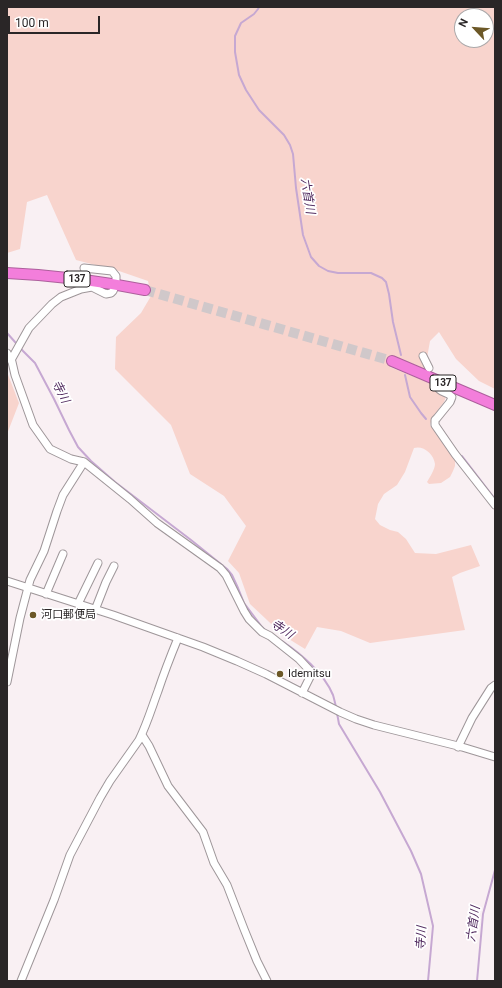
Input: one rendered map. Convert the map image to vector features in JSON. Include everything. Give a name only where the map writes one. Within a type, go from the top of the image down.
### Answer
[{"type":"highway","name":"137","points":[[8,273],[37,274],[116,284],[144,290]]},
{"type":"highway","name":"137","points":[[392,361],[495,405]]},
{"type":"street","points":[[84,268],[112,271],[116,276],[116,284],[111,294],[106,294],[92,287],[81,289],[61,297],[52,304],[29,328],[9,357],[33,425],[50,449],[84,462],[130,498],[157,522],[220,568],[226,575],[249,619],[262,632],[270,636],[299,658],[312,673],[302,693]]},
{"type":"street","points":[[423,356],[429,368]]},
{"type":"street","points":[[436,385],[440,391],[452,397],[450,402],[435,420],[435,425],[455,454],[495,505]]},
{"type":"street","points":[[7,682],[20,618],[30,580],[44,551],[63,495],[84,462]]},
{"type":"street","points":[[46,594],[63,554]]},
{"type":"street","points":[[78,604],[98,563]]},
{"type":"street","points":[[95,610],[114,566]]},
{"type":"street","points":[[7,581],[178,638],[237,661],[340,712],[374,725],[495,757]]},
{"type":"street","points":[[21,981],[54,900],[70,855],[100,798],[142,735],[178,638]]},
{"type":"street","points":[[458,746],[472,718],[492,688],[495,686]]},
{"type":"street","points":[[142,735],[149,746],[168,786],[203,832],[214,863],[227,885],[257,962],[267,981]]},
{"type":"shaded area","points":[[7,7],[495,7],[495,389],[479,381],[456,359],[439,332],[430,341],[425,369],[393,356],[390,367],[432,384],[437,392],[446,397],[432,418],[430,425],[455,458],[455,466],[450,477],[441,483],[429,484],[427,482],[435,464],[433,457],[424,449],[417,447],[414,448],[405,472],[397,485],[384,494],[378,504],[375,519],[380,525],[398,532],[406,539],[415,553],[436,554],[471,545],[480,566],[452,577],[465,630],[370,643],[341,631],[317,627],[305,649],[284,636],[250,604],[239,573],[228,561],[246,526],[224,496],[190,474],[171,425],[115,369],[116,337],[141,313],[151,296],[148,281],[119,271],[76,260],[47,195],[27,202],[20,249],[7,253]]},
{"type":"shaded area","points":[[7,372],[19,403],[7,434]]},
{"type":"waterway","name":"六首川","points":[[259,7],[254,14],[241,23],[235,36],[235,52],[239,75],[246,90],[259,110],[284,135],[290,145],[293,154],[303,235],[311,257],[319,266],[328,271],[338,273],[371,273],[382,278],[386,282],[401,355]]},
{"type":"waterway","name":"寺川","points":[[7,333],[35,363],[78,447],[91,461],[115,482],[227,569],[232,575],[244,603],[266,631]]},
{"type":"waterway","name":"六首川","points":[[405,375],[410,397],[426,419]]},
{"type":"waterway","name":"六首川","points":[[440,427],[456,450]]},
{"type":"waterway","name":"六首川","points":[[462,456],[495,499]]},
{"type":"waterway","name":"寺川","points":[[282,641],[296,651],[318,671],[329,687],[336,707]]},
{"type":"waterway","name":"寺川","points":[[337,713],[339,724],[380,792],[411,851],[421,874],[433,926],[428,981]]},
{"type":"waterway","name":"六首川","points":[[477,981],[483,914],[495,870]]},
{"type":"tunnel","points":[[145,290],[392,361]]},
{"type":"place","name":"河口郵便局","points":[[33,615]]},
{"type":"place","name":"Idemitsu","points":[[280,674]]}]
